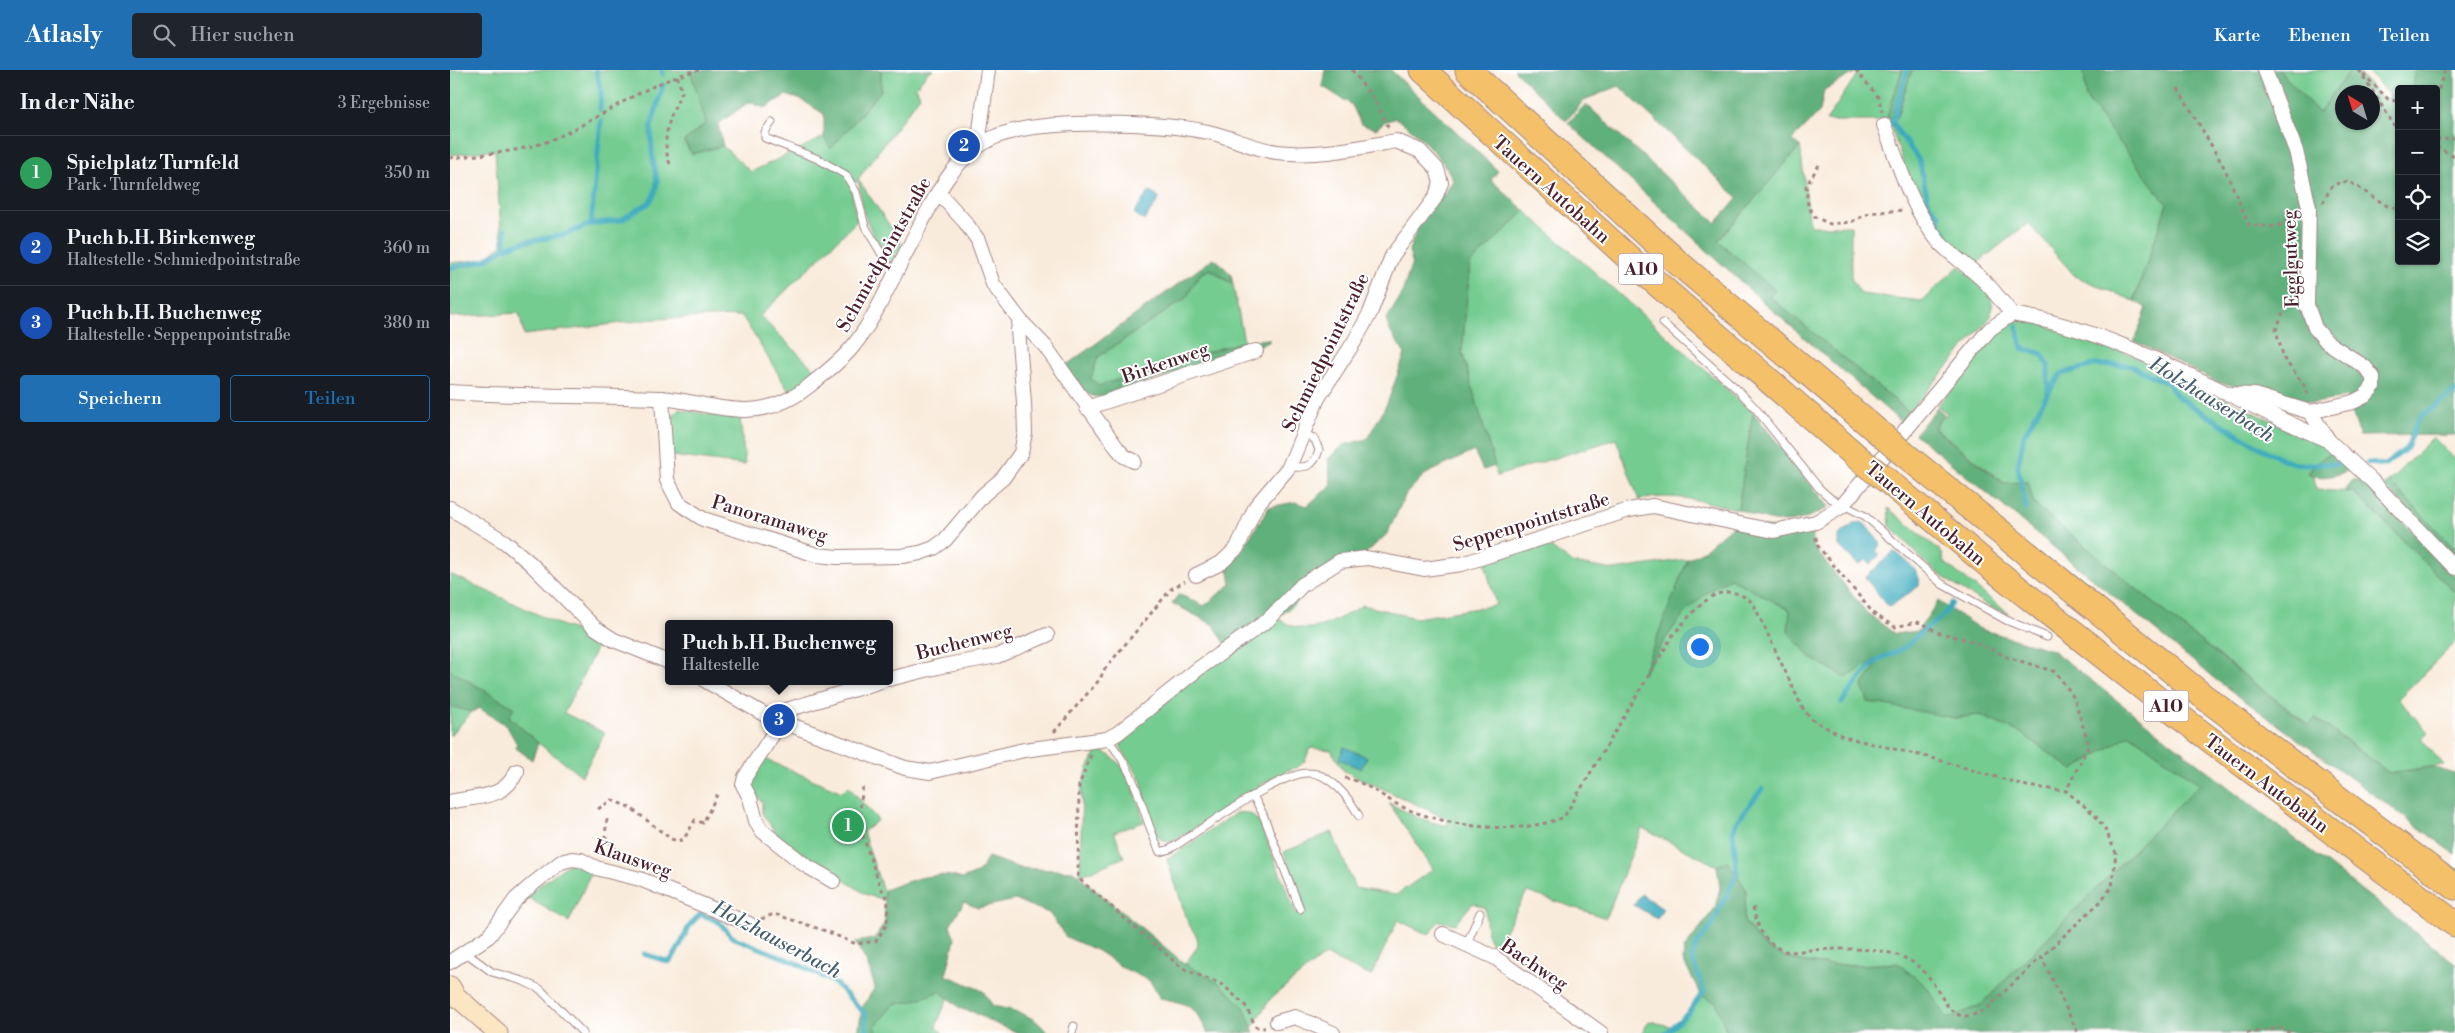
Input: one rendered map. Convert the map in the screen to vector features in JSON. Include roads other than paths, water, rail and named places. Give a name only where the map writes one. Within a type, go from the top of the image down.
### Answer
[{"type":"highway","name":"Tauern Autobahn","points":[[1423,70],[1653,280],[1863,462],[1987,564],[2180,717],[2455,924]]},
{"type":"highway","name":"Tauern Autobahn","points":[[1468,70],[1676,260],[1904,454],[2202,696],[2455,887]]},
{"type":"main road","points":[[450,986],[456,996],[498,1033]]},
{"type":"street","points":[[978,145],[988,70]]},
{"type":"street","name":"Egglgutweg","points":[[2265,70],[2296,151],[2309,207],[2307,306],[2315,328],[2327,342],[2366,367],[2373,377],[2373,387],[2365,396],[2353,402],[2313,412]]},
{"type":"street","points":[[1884,124],[1908,190],[1917,209],[1939,241],[1956,259],[1987,284],[2012,314],[2083,330],[2114,341],[2329,442],[2371,480],[2455,568]]},
{"type":"street","name":"Schmiedpointstraße","points":[[450,392],[662,398],[720,409],[746,410],[768,408],[788,400],[833,367],[853,346],[870,321],[938,192],[949,175],[978,145],[1000,135],[1041,125],[1143,126],[1209,132],[1258,149],[1280,152],[1319,153],[1396,141],[1407,144],[1420,151],[1437,169],[1441,182],[1435,198],[1392,256],[1370,313],[1318,398],[1289,467],[1270,487],[1256,506],[1237,548],[1221,563],[1196,575]]},
{"type":"street","points":[[938,192],[965,222],[978,240],[993,284],[1020,320],[1045,346],[1117,448],[1124,456],[1134,461]]},
{"type":"street","name":"Seppenpointstraße","points":[[713,685],[781,722],[905,768],[930,772],[1024,750],[1101,740],[1118,734],[1198,669],[1268,620],[1302,585],[1340,562],[1366,558],[1424,568],[1462,564],[1629,510],[1653,506],[1774,531],[1816,522],[1843,504],[1990,329],[2012,314]]},
{"type":"street","name":"Panoramaweg","points":[[662,398],[667,480],[678,503],[703,519],[816,555],[837,557],[902,556],[920,553],[934,548],[945,540],[983,495],[1003,478],[1021,453],[1025,433],[1018,330],[1020,320]]},
{"type":"street","name":"Birkenweg","points":[[1087,408],[1256,351]]},
{"type":"street","points":[[2224,393],[2254,395],[2313,412],[2329,442]]},
{"type":"street","points":[[450,508],[505,542],[530,563],[594,627],[614,640],[665,660]]},
{"type":"street","name":"Buchenweg","points":[[893,678],[942,666],[997,656],[1047,635]]},
{"type":"street","points":[[767,716],[868,685]]},
{"type":"street","points":[[781,722],[745,777],[743,785],[750,798],[756,821],[761,830],[805,865],[833,881]]},
{"type":"street","points":[[450,802],[501,791],[512,782],[517,771]]},
{"type":"street","name":"Klausweg","points":[[450,962],[489,936],[516,900],[534,882],[561,862],[572,859],[581,860],[596,868],[640,878],[749,924]]},
{"type":"street","name":"Bachweg","points":[[1443,934],[1467,943],[1494,958],[1601,1033]]},
{"type":"street","points":[[1277,1022],[1295,1017],[1333,1033]]},
{"type":"lane","points":[[772,122],[765,132],[766,138],[818,158],[846,175],[856,192],[865,226],[894,275]]},
{"type":"lane","points":[[1663,324],[1756,408],[1819,488],[1865,516],[1942,584],[2006,620],[2047,637]]},
{"type":"lane","points":[[1289,467],[1303,468],[1311,466],[1317,459],[1319,450],[1315,440],[1304,432]]},
{"type":"lane","points":[[1101,740],[1118,752],[1134,778],[1150,832],[1160,852],[1170,849],[1253,796],[1287,777],[1308,772],[1322,775],[1350,800],[1359,816]]},
{"type":"lane","points":[[1253,796],[1262,812],[1300,910]]},
{"type":"lane","points":[[1467,943],[1480,913]]},
{"type":"lane","points":[[466,953],[492,972],[523,981],[540,989],[583,1033]]},
{"type":"water","points":[[1149,191],[1160,198],[1144,221],[1134,213]]},
{"type":"water","points":[[1861,522],[1865,524],[1881,544],[1876,551],[1880,555],[1870,564],[1866,560],[1858,565],[1839,546],[1839,535],[1855,523]]},
{"type":"water","points":[[1893,552],[1897,553],[1913,568],[1920,581],[1919,586],[1891,606],[1888,606],[1865,578]]},
{"type":"water","points":[[1344,747],[1367,757],[1361,769],[1339,759]]},
{"type":"water","points":[[1641,894],[1663,909],[1657,919],[1634,905]]},
{"type":"waterway","points":[[596,70],[601,91],[600,109]]},
{"type":"waterway","points":[[662,70],[663,74]]},
{"type":"waterway","name":"Holzhauserbach","points":[[1907,70],[1892,123],[1919,160],[1929,205],[1939,215],[1939,226],[1945,232],[1944,239],[1948,243]]},
{"type":"waterway","points":[[450,268],[485,260],[505,248],[524,242],[564,235],[591,224],[621,220],[649,203],[655,193],[657,181],[652,153],[651,127],[663,85]]},
{"type":"waterway","points":[[591,224],[601,121]]},
{"type":"waterway","points":[[505,230],[505,248]]},
{"type":"waterway","name":"Holzhauserbach","points":[[2017,326],[2022,348],[2042,354],[2048,365],[2048,391]]},
{"type":"waterway","name":"Holzhauserbach","points":[[2026,508],[2018,467],[2024,435],[2061,374],[2094,365],[2129,365],[2167,383],[2179,398],[2264,450],[2294,464],[2339,464]]},
{"type":"waterway","name":"Holzhauserbach","points":[[2368,463],[2385,465],[2407,448],[2418,419],[2455,391]]},
{"type":"waterway","name":"Holzhauserbach","points":[[1842,702],[1872,665],[1905,647],[1943,616],[1952,603]]},
{"type":"waterway","name":"Holzhauserbach","points":[[1666,1033],[1689,1012],[1704,991],[1692,958],[1697,943],[1711,927],[1737,874],[1733,832],[1736,822],[1762,789]]},
{"type":"waterway","name":"Holzhauserbach","points":[[644,954],[669,962],[690,925],[701,914],[719,922],[732,937],[792,961],[836,984],[865,1014],[867,1033]]},
{"type":"place","name":"Puch b.H. Birkenweg","points":[[964,146]]},
{"type":"place","name":"Puch b.H. Buchenweg","points":[[779,720]]},
{"type":"place","name":"Spielplatz Turnfeld","points":[[848,826]]}]
